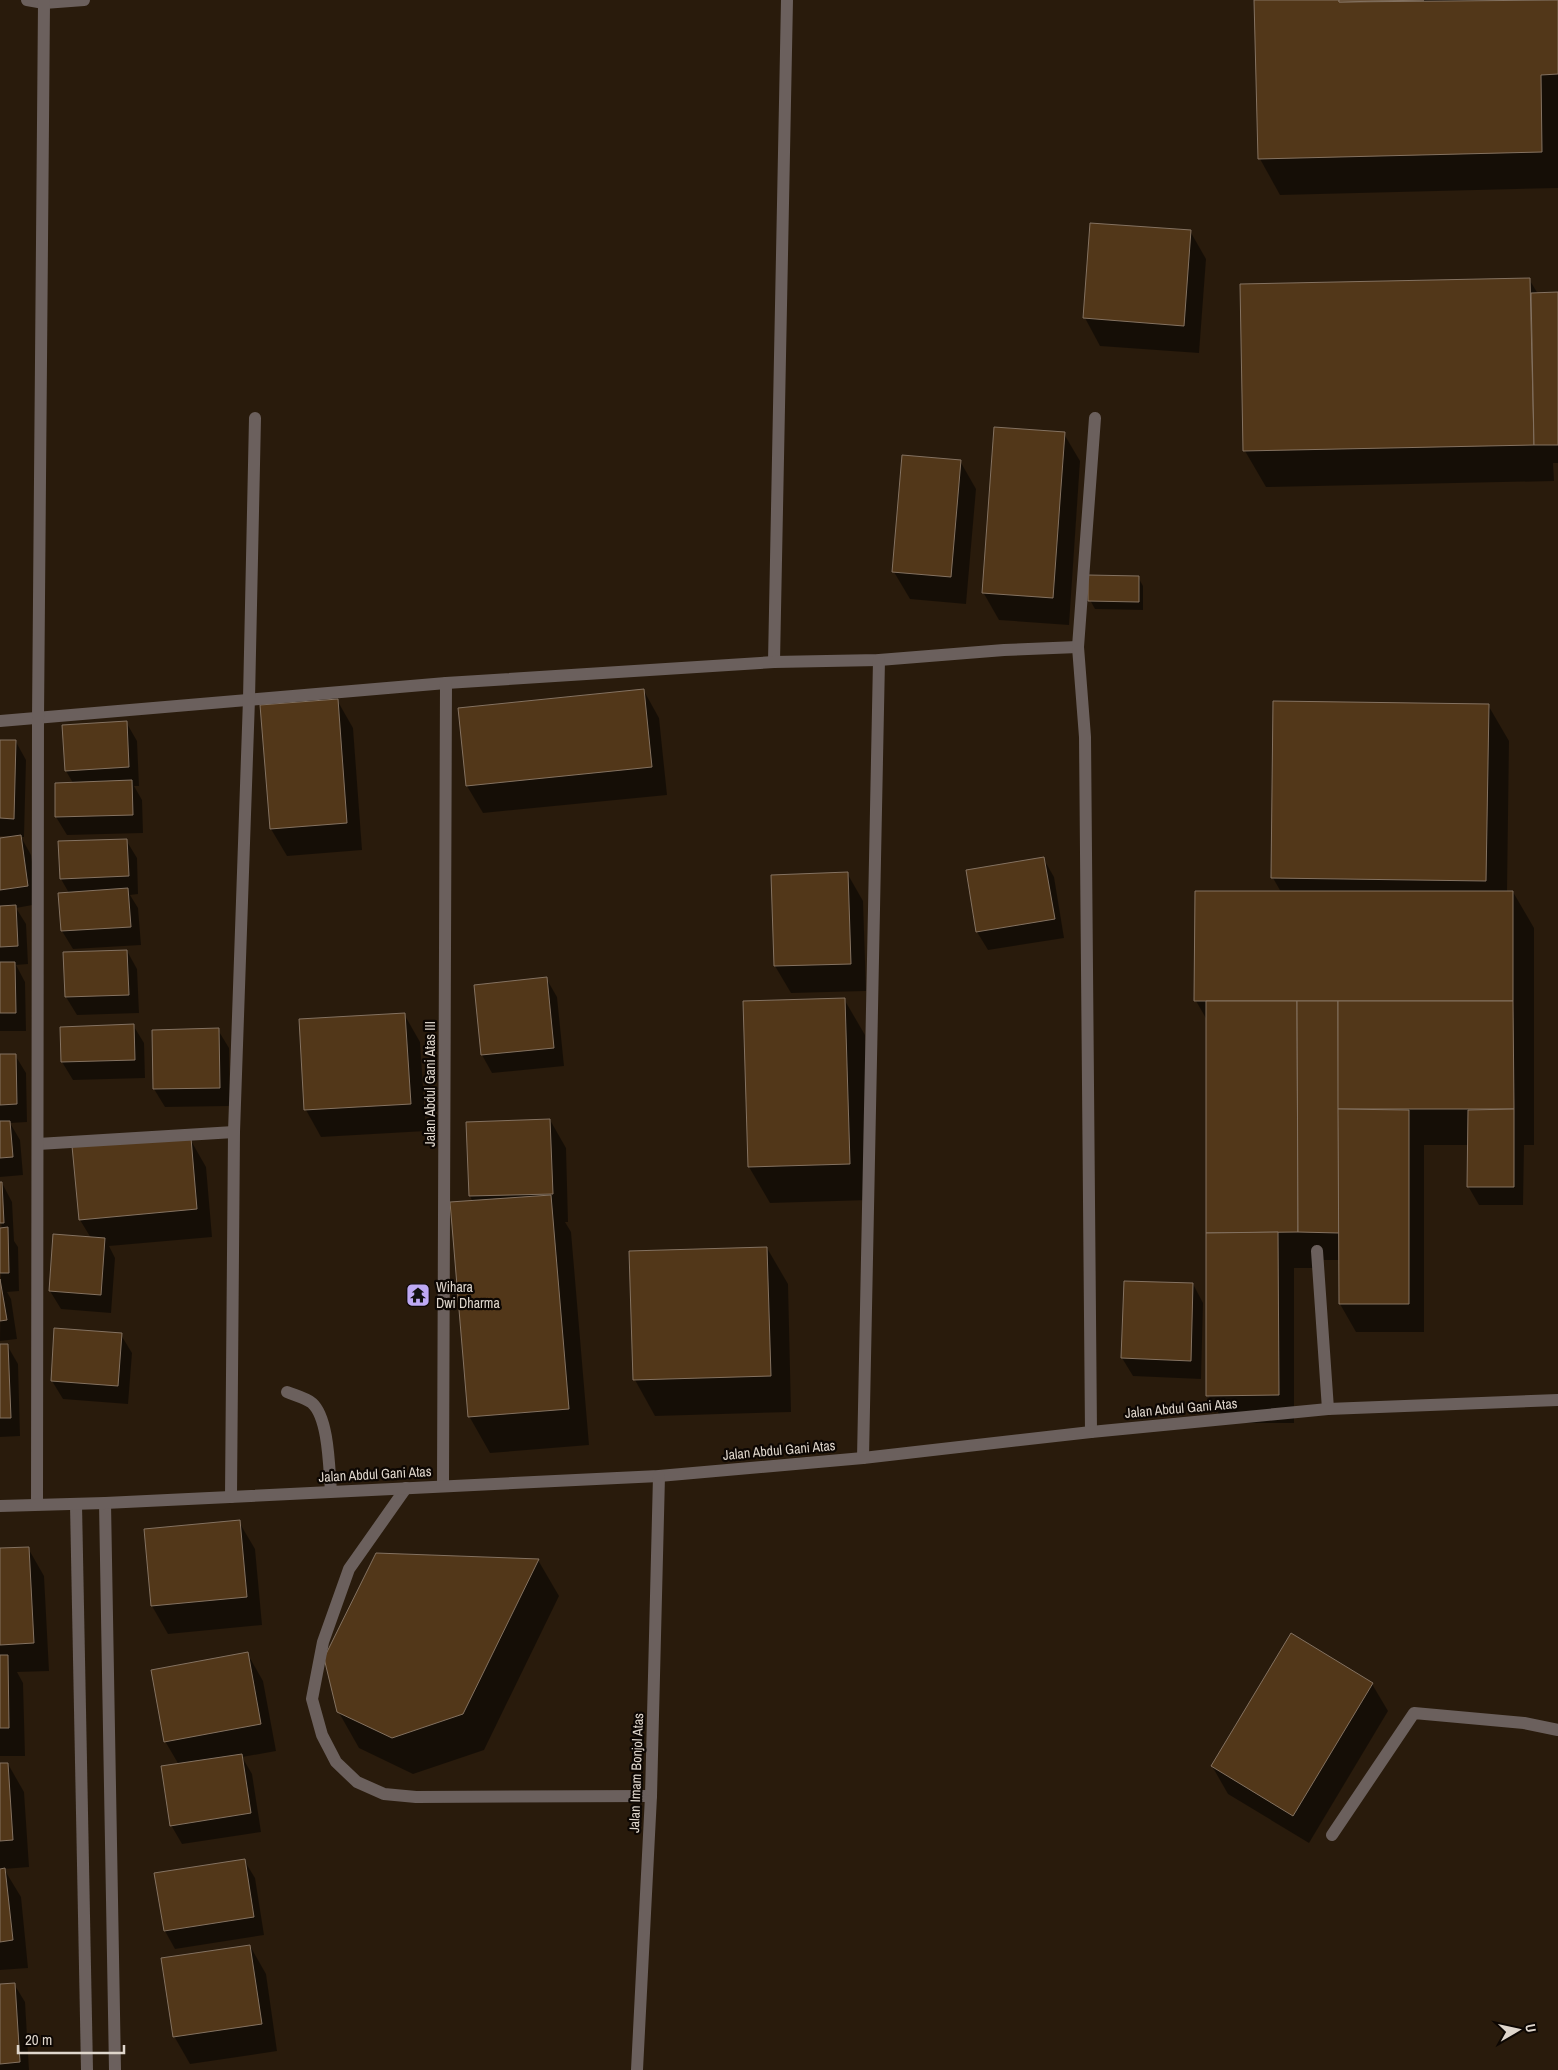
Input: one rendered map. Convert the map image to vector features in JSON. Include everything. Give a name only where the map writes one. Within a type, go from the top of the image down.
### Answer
[{"type":"street","points":[[27,0],[44,3],[84,0]]},
{"type":"street","points":[[774,662],[787,0]]},
{"type":"street","points":[[37,1504],[38,718],[44,3]]},
{"type":"street","points":[[230,1497],[234,1132],[249,699],[255,418]]},
{"type":"street","points":[[1091,1432],[1085,737],[1078,647],[1095,418]]},
{"type":"street","points":[[0,721],[446,683],[774,662],[879,660],[1004,650],[1078,647]]},
{"type":"street","points":[[863,1458],[879,660]]},
{"type":"street","name":"Jalan Abdul Gani Atas III","points":[[443,1486],[446,683]]},
{"type":"street","points":[[38,1144],[234,1132]]},
{"type":"street","points":[[1317,1250],[1328,1409]]},
{"type":"street","points":[[287,1392],[312,1403],[320,1416],[325,1434],[332,1491]]},
{"type":"street","name":"Jalan Abdul Gani Atas","points":[[0,1506],[105,1503],[659,1476],[863,1458],[1091,1432],[1328,1409],[1558,1400]]},
{"type":"street","name":"Jalan Imam Bonjol Atas","points":[[637,2070],[650,1796],[659,1476]]},
{"type":"street","points":[[406,1488],[349,1569],[323,1642],[312,1699],[322,1735],[336,1762],[357,1782],[384,1794],[416,1797],[650,1796]]},
{"type":"street","points":[[105,1503],[115,2070]]},
{"type":"street","points":[[76,1504],[87,2070]]},
{"type":"street","points":[[1332,1835],[1414,1712],[1524,1723],[1558,1730]]},
{"type":"building","points":[[1254,0],[1339,0],[1339,2],[1558,0],[1558,74],[1541,75],[1542,152],[1258,159]]},
{"type":"building","points":[[1339,0],[1424,0],[1339,2]]},
{"type":"building","points":[[1090,223],[1191,230],[1184,326],[1083,318]]},
{"type":"building","points":[[1530,278],[1534,445],[1243,451],[1240,284]]},
{"type":"building","points":[[1558,292],[1558,445],[1534,445],[1531,293]]},
{"type":"building","points":[[994,427],[1065,432],[1053,598],[982,593]]},
{"type":"building","points":[[902,455],[961,460],[951,577],[892,572]]},
{"type":"building","points":[[1088,575],[1139,576],[1139,602],[1088,601]]},
{"type":"building","points":[[644,689],[652,767],[466,786],[458,708]]},
{"type":"building","points":[[338,699],[347,823],[270,829],[260,705]]},
{"type":"building","points":[[1273,701],[1489,704],[1486,881],[1271,878]]},
{"type":"building","points":[[127,721],[129,767],[65,771],[62,725]]},
{"type":"building","points":[[0,740],[16,740],[14,819],[0,818]]},
{"type":"building","points":[[132,780],[133,815],[55,817],[55,783]]},
{"type":"building","points":[[21,835],[28,886],[0,890],[0,838]]},
{"type":"building","points":[[127,839],[129,876],[60,879],[58,841]]},
{"type":"building","points":[[1044,857],[1055,919],[976,932],[966,870]]},
{"type":"building","points":[[848,872],[851,964],[774,966],[771,875]]},
{"type":"building","points":[[128,888],[131,927],[61,931],[58,893]]},
{"type":"building","points":[[1195,891],[1513,891],[1513,1001],[1194,1001]]},
{"type":"building","points":[[16,905],[18,946],[0,947],[0,906]]},
{"type":"building","points":[[127,950],[129,995],[65,997],[63,952]]},
{"type":"building","points":[[0,962],[15,962],[16,1013],[0,1013]]},
{"type":"building","points":[[547,977],[554,1048],[481,1055],[474,985]]},
{"type":"building","points":[[845,998],[850,1164],[748,1167],[743,1001]]},
{"type":"building","points":[[1206,1001],[1297,1001],[1298,1232],[1206,1233]]},
{"type":"building","points":[[1297,1001],[1338,1001],[1339,1233],[1298,1232]]},
{"type":"building","points":[[1338,1001],[1513,1001],[1514,1109],[1338,1109]]},
{"type":"building","points":[[405,1013],[411,1104],[304,1110],[299,1019]]},
{"type":"building","points":[[134,1024],[135,1060],[61,1062],[60,1027]]},
{"type":"building","points":[[219,1028],[220,1088],[153,1089],[152,1030]]},
{"type":"building","points":[[0,1054],[16,1054],[17,1104],[0,1105]]},
{"type":"building","points":[[1338,1109],[1409,1110],[1409,1304],[1339,1304]]},
{"type":"building","points":[[1514,1109],[1514,1187],[1467,1187],[1468,1110]]},
{"type":"building","points":[[550,1119],[553,1194],[469,1196],[466,1122]]},
{"type":"building","points":[[0,1121],[10,1121],[13,1157],[0,1158]]},
{"type":"building","points":[[191,1138],[197,1209],[79,1220],[72,1146]]},
{"type":"building","points":[[0,1182],[2,1182],[4,1223],[0,1223]]},
{"type":"building","points":[[551,1195],[569,1409],[468,1417],[450,1202]]},
{"type":"building","points":[[8,1227],[9,1273],[0,1273],[0,1228]]},
{"type":"building","points":[[1278,1232],[1279,1395],[1206,1396],[1206,1233]]},
{"type":"building","points":[[53,1234],[105,1238],[101,1295],[49,1291]]},
{"type":"building","points":[[767,1247],[771,1376],[633,1380],[629,1251]]},
{"type":"building","points":[[0,1279],[7,1320],[0,1321]]},
{"type":"building","points":[[1124,1281],[1193,1283],[1191,1361],[1121,1358]]},
{"type":"building","points":[[54,1328],[122,1333],[118,1386],[51,1381]]},
{"type":"building","points":[[0,1344],[8,1344],[11,1418],[0,1418]]},
{"type":"building","points":[[240,1520],[247,1597],[151,1606],[144,1529]]},
{"type":"building","points":[[29,1547],[34,1643],[0,1645],[0,1548]]},
{"type":"building","points":[[376,1553],[539,1559],[463,1714],[392,1738],[337,1712],[324,1658]]},
{"type":"building","points":[[1291,1633],[1373,1683],[1293,1816],[1211,1766]]},
{"type":"building","points":[[248,1652],[261,1724],[164,1742],[151,1670]]},
{"type":"building","points":[[0,1655],[8,1655],[9,1728],[0,1728]]},
{"type":"building","points":[[242,1754],[251,1813],[170,1826],[161,1766]]},
{"type":"building","points":[[0,1763],[8,1763],[13,1840],[0,1841]]},
{"type":"building","points":[[245,1859],[254,1917],[164,1931],[154,1873]]},
{"type":"building","points":[[5,1868],[13,1940],[0,1942],[0,1869]]},
{"type":"building","points":[[250,1945],[262,2024],[173,2037],[161,1958]]},
{"type":"building","points":[[15,1983],[20,2062],[0,2064],[0,1984]]},
{"type":"place","name":"Wihara Dwi Dharma","points":[[418,1295]]}]
